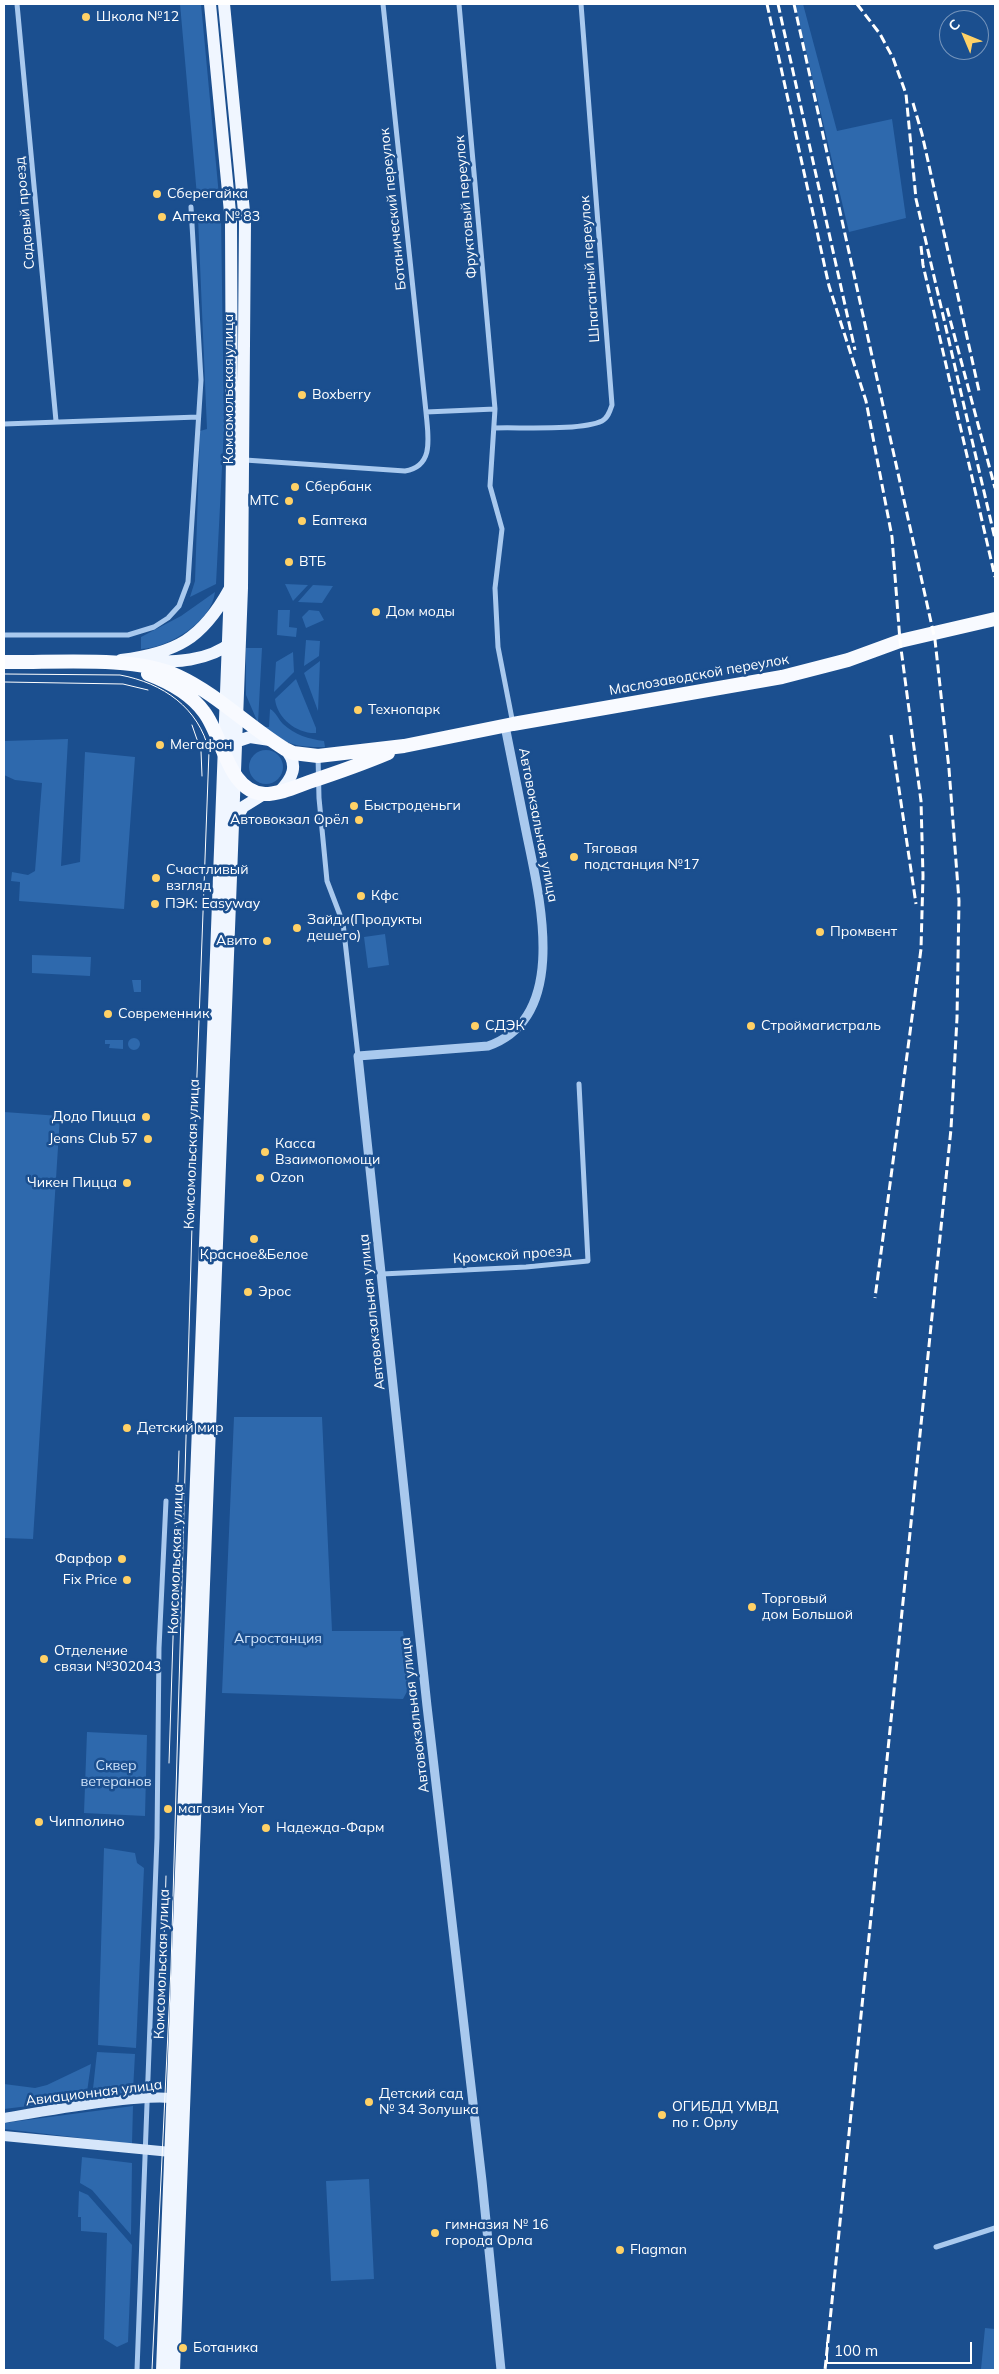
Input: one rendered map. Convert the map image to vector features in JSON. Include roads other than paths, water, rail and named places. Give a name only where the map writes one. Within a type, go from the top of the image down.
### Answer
[{"type":"highway","name":"Маслозаводской переулок","points":[[285,749],[300,754],[318,756],[404,746],[509,725],[782,677],[848,660],[900,641],[995,619]]},
{"type":"highway","points":[[4,662],[106,662],[152,668],[176,675],[225,706],[285,749]]},
{"type":"highway","points":[[106,662],[156,677],[183,693],[203,711],[215,728],[224,749]]},
{"type":"highway","name":"Маслозаводской переулок","points":[[264,794],[279,792],[359,765],[404,746]]},
{"type":"highway","name":"Комсомольская улица","points":[[224,749],[235,776]]},
{"type":"highway","points":[[235,776],[249,790],[264,794]]},
{"type":"main road","name":"Комсомольская улица","points":[[162,2370],[193,1512],[230,588],[232,458],[231,223],[210,4]]},
{"type":"main road","name":"Комсомольская улица","points":[[174,2370],[234,826],[245,460],[245,222],[224,4]]},
{"type":"main road","points":[[106,662],[153,655],[192,637],[209,622],[230,588]]},
{"type":"main road","points":[[106,662],[187,660],[204,656],[227,646],[240,634]]},
{"type":"main road","points":[[224,749],[237,740],[250,737],[270,740]]},
{"type":"main road","points":[[279,792],[287,783],[294,768],[291,755],[285,749]]},
{"type":"main road","points":[[234,826],[243,807],[264,794]]},
{"type":"main road","name":"Авиационная улица","points":[[4,2118],[147,2098],[173,2098],[185,2106]]},
{"type":"main road","points":[[4,2136],[171,2152]]},
{"type":"street","name":"Садовый проезд","points":[[17,4],[56,421]]},
{"type":"street","name":"Ботанический переулок","points":[[245,460],[365,470],[413,470],[425,460],[428,452],[426,412],[383,4]]},
{"type":"street","name":"Фруктовый переулок","points":[[460,4],[495,409],[490,486],[502,529],[495,588],[498,647],[509,725]]},
{"type":"street","name":"Шпагатный переулок","points":[[494,428],[581,426],[603,420],[609,414],[612,405],[581,4]]},
{"type":"street","points":[[4,635],[132,635],[154,628],[174,612],[185,594],[188,582],[200,380],[191,207]]},
{"type":"street","points":[[426,412],[495,409]]},
{"type":"street","points":[[4,424],[198,417]]},
{"type":"street","name":"Автовокзальная улица","points":[[358,1056],[488,1046],[502,1041],[512,1034],[522,1025],[530,1010],[540,986],[542,970],[541,918],[509,725]]},
{"type":"street","name":"Автовокзальная улица","points":[[318,756],[318,779],[327,881],[342,923],[358,1056],[426,1696],[482,2180],[501,2370]]},
{"type":"street","name":"Кромской проезд","points":[[382,1274],[526,1267],[588,1261],[579,1084]]},
{"type":"street","points":[[137,2370],[156,1838],[159,1648],[166,1500]]},
{"type":"street","points":[[936,2247],[995,2228]]},
{"type":"tram line","points":[[4,674],[120,675],[151,684],[177,700],[188,710],[197,722],[209,751],[194,1155],[171,1968],[152,2370]]},
{"type":"tram line","points":[[4,682],[123,684],[148,690]]},
{"type":"tram line","points":[[192,725],[201,751],[202,776]]},
{"type":"tram line","points":[[169,1763],[179,1451]]},
{"type":"tram line","points":[[162,2008],[166,1876]]},
{"type":"railway","points":[[767,4],[829,286],[866,401],[892,537],[900,641],[921,801],[923,876],[921,949],[875,1298]]},
{"type":"railway","points":[[778,4],[855,350]]},
{"type":"railway","points":[[794,4],[935,640],[949,769],[959,901],[957,1018],[951,1129],[825,2370]]},
{"type":"railway","points":[[857,4],[880,34],[893,58],[906,94],[916,199],[995,539]]},
{"type":"railway","points":[[913,103],[922,134],[979,391]]},
{"type":"railway","points":[[921,246],[923,265],[995,577]]},
{"type":"railway","points":[[947,308],[995,488]]},
{"type":"railway","points":[[891,735],[916,904]]},
{"type":"place","name":"Школа №12","points":[[86,17]]},
{"type":"place","name":"Сберегайка","points":[[157,194]]},
{"type":"place","name":"Аптека № 83","points":[[162,217]]},
{"type":"place","name":"Boxberry","points":[[302,395]]},
{"type":"place","name":"Сбербанк","points":[[295,487]]},
{"type":"place","name":"МТС","points":[[289,501]]},
{"type":"place","name":"Еаптека","points":[[302,521]]},
{"type":"place","name":"ВТБ","points":[[289,562]]},
{"type":"place","name":"Дом моды","points":[[376,612]]},
{"type":"place","name":"Технопарк","points":[[358,710]]},
{"type":"place","name":"Мегафон","points":[[160,745]]},
{"type":"place","name":"Быстроденьги","points":[[354,806]]},
{"type":"place","name":"Автовокзал Орёл","points":[[359,820]]},
{"type":"place","name":"Тяговая подстанция №17","points":[[574,857]]},
{"type":"place","name":"Счастливый взгляд","points":[[156,878]]},
{"type":"place","name":"Кфс","points":[[361,896]]},
{"type":"place","name":"ПЭК: Easyway","points":[[155,904]]},
{"type":"place","name":"Зайди(Продукты дешего)","points":[[297,928]]},
{"type":"place","name":"Промвент","points":[[820,932]]},
{"type":"place","name":"Авито","points":[[267,941]]},
{"type":"place","name":"Современник","points":[[108,1014]]},
{"type":"place","name":"СДЭК","points":[[475,1026]]},
{"type":"place","name":"Строймагистраль","points":[[751,1026]]},
{"type":"place","name":"Додо Пицца","points":[[146,1117]]},
{"type":"place","name":"Jeans Club 57","points":[[148,1139]]},
{"type":"place","name":"Касса Взаимопомощи","points":[[265,1152]]},
{"type":"place","name":"Ozon","points":[[260,1178]]},
{"type":"place","name":"Чикен Пицца","points":[[127,1183]]},
{"type":"place","name":"Красное&Белое","points":[[254,1239]]},
{"type":"place","name":"Эрос","points":[[248,1292]]},
{"type":"place","name":"Детский мир","points":[[127,1428]]},
{"type":"place","name":"Фарфор","points":[[122,1559]]},
{"type":"place","name":"Fix Price","points":[[127,1580]]},
{"type":"place","name":"Торговый дом Большой","points":[[752,1607]]},
{"type":"place","name":"Отделение связи №302043","points":[[44,1659]]},
{"type":"place","name":"магазин Уют","points":[[168,1809]]},
{"type":"place","name":"Чипполино","points":[[39,1822]]},
{"type":"place","name":"Надежда-Фарм","points":[[266,1828]]},
{"type":"place","name":"Детский сад № 34 Золушка","points":[[369,2102]]},
{"type":"place","name":"ОГИБДД УМВД по г. Орлу","points":[[662,2115]]},
{"type":"place","name":"гимназия № 16 города Орла","points":[[435,2233]]},
{"type":"place","name":"Flagman","points":[[620,2250]]},
{"type":"place","name":"Ботаника","points":[[183,2348]]},
{"type":"park label","name":"Агростанция","points":[[278,1639]]},
{"type":"park label","name":"Сквер ветеранов","points":[[116,1774]]}]
